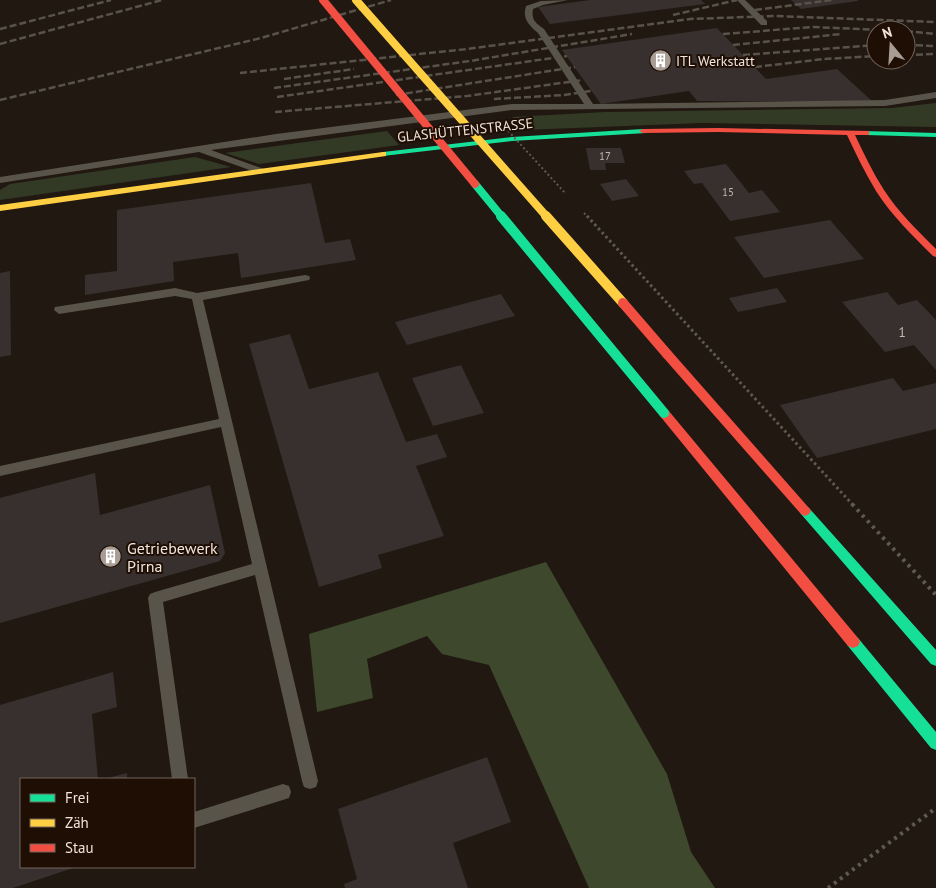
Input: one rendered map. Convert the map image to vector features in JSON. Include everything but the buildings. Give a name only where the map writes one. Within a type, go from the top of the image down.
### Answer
[{"type":"main road","points":[[323,0],[936,743]]},
{"type":"main road","points":[[356,0],[936,660]]},
{"type":"main road","name":"GLASHÜTTENSTRASSE","points":[[0,208],[479,142],[587,133],[745,130],[936,135]]},
{"type":"main road","points":[[850,133],[874,181],[888,201],[914,232],[936,254]]},
{"type":"lane","points":[[564,0],[541,3],[529,8],[528,16],[531,23],[541,32],[551,46],[590,106]]},
{"type":"lane","points":[[741,0],[764,23]]},
{"type":"lane","points":[[1,179],[200,149],[512,107],[885,103],[936,95]]},
{"type":"lane","points":[[200,149],[261,171]]},
{"type":"lane","points":[[59,310],[175,292],[197,297],[305,278]]},
{"type":"lane","points":[[197,297],[310,781]]},
{"type":"lane","points":[[0,471],[225,422]]},
{"type":"lane","points":[[180,778],[155,598],[259,568]]},
{"type":"lane","points":[[195,820],[283,792]]},
{"type":"path","points":[[495,118],[570,198]]},
{"type":"path","points":[[584,213],[936,595]]},
{"type":"path","points":[[828,888],[936,808]]},
{"type":"green space","points":[[936,103],[936,127],[702,123],[523,130],[512,117],[606,112],[892,108]]},
{"type":"green space","points":[[387,131],[399,145],[259,164],[225,153]]},
{"type":"green space","points":[[195,157],[231,167],[0,200],[0,190],[10,184]]},
{"type":"green space","points":[[546,562],[667,774],[691,852],[715,888],[589,888],[489,665],[442,654],[427,636],[367,659],[373,698],[317,712],[309,634]]},
{"type":"railway","points":[[0,29],[111,0]]},
{"type":"railway","points":[[0,44],[162,0]]},
{"type":"railway","points":[[0,100],[261,38],[391,0]]},
{"type":"railway","points":[[673,15],[737,0]]},
{"type":"railway","points":[[755,10],[832,0]]},
{"type":"railway","points":[[240,73],[467,49],[690,19],[775,16],[936,22]]},
{"type":"railway","points":[[723,34],[813,27],[866,29]]},
{"type":"railway","points":[[916,32],[936,34]]},
{"type":"railway","points":[[274,88],[470,61],[632,34]]},
{"type":"railway","points":[[733,45],[841,34]]},
{"type":"railway","points":[[916,45],[936,46]]},
{"type":"railway","points":[[743,55],[866,46]]},
{"type":"railway","points":[[916,55],[936,54]]},
{"type":"railway","points":[[277,97],[567,56]]},
{"type":"railway","points":[[755,67],[824,59],[866,57]]},
{"type":"railway","points":[[396,95],[575,67]]},
{"type":"railway","points":[[284,79],[354,69]]},
{"type":"railway","points":[[275,112],[467,96],[583,80]]},
{"type":"railway","points":[[494,99],[564,95],[591,91]]},
{"type":"traffic: fast","points":[[383,154],[512,139],[643,131]]},
{"type":"traffic: fast","points":[[866,133],[936,135]]},
{"type":"traffic: fast","points":[[475,184],[664,413]]},
{"type":"traffic: fast","points":[[805,511],[936,660]]},
{"type":"traffic: fast","points":[[853,642],[936,743]]},
{"type":"traffic: slow","points":[[356,0],[623,303]]},
{"type":"traffic: slow","points":[[0,208],[383,154]]},
{"type":"traffic: jam","points":[[323,0],[475,184]]},
{"type":"traffic: jam","points":[[643,131],[718,130],[866,133]]},
{"type":"traffic: jam","points":[[850,133],[881,192],[900,217],[936,254]]},
{"type":"traffic: jam","points":[[623,303],[667,354]]},
{"type":"traffic: jam","points":[[667,354],[805,511]]},
{"type":"traffic: jam","points":[[664,413],[853,642]]},
{"type":"place","name":"ITL Werkstatt","points":[[660,61]]},
{"type":"place","name":"Getriebewerk Pirna","points":[[111,557]]}]
